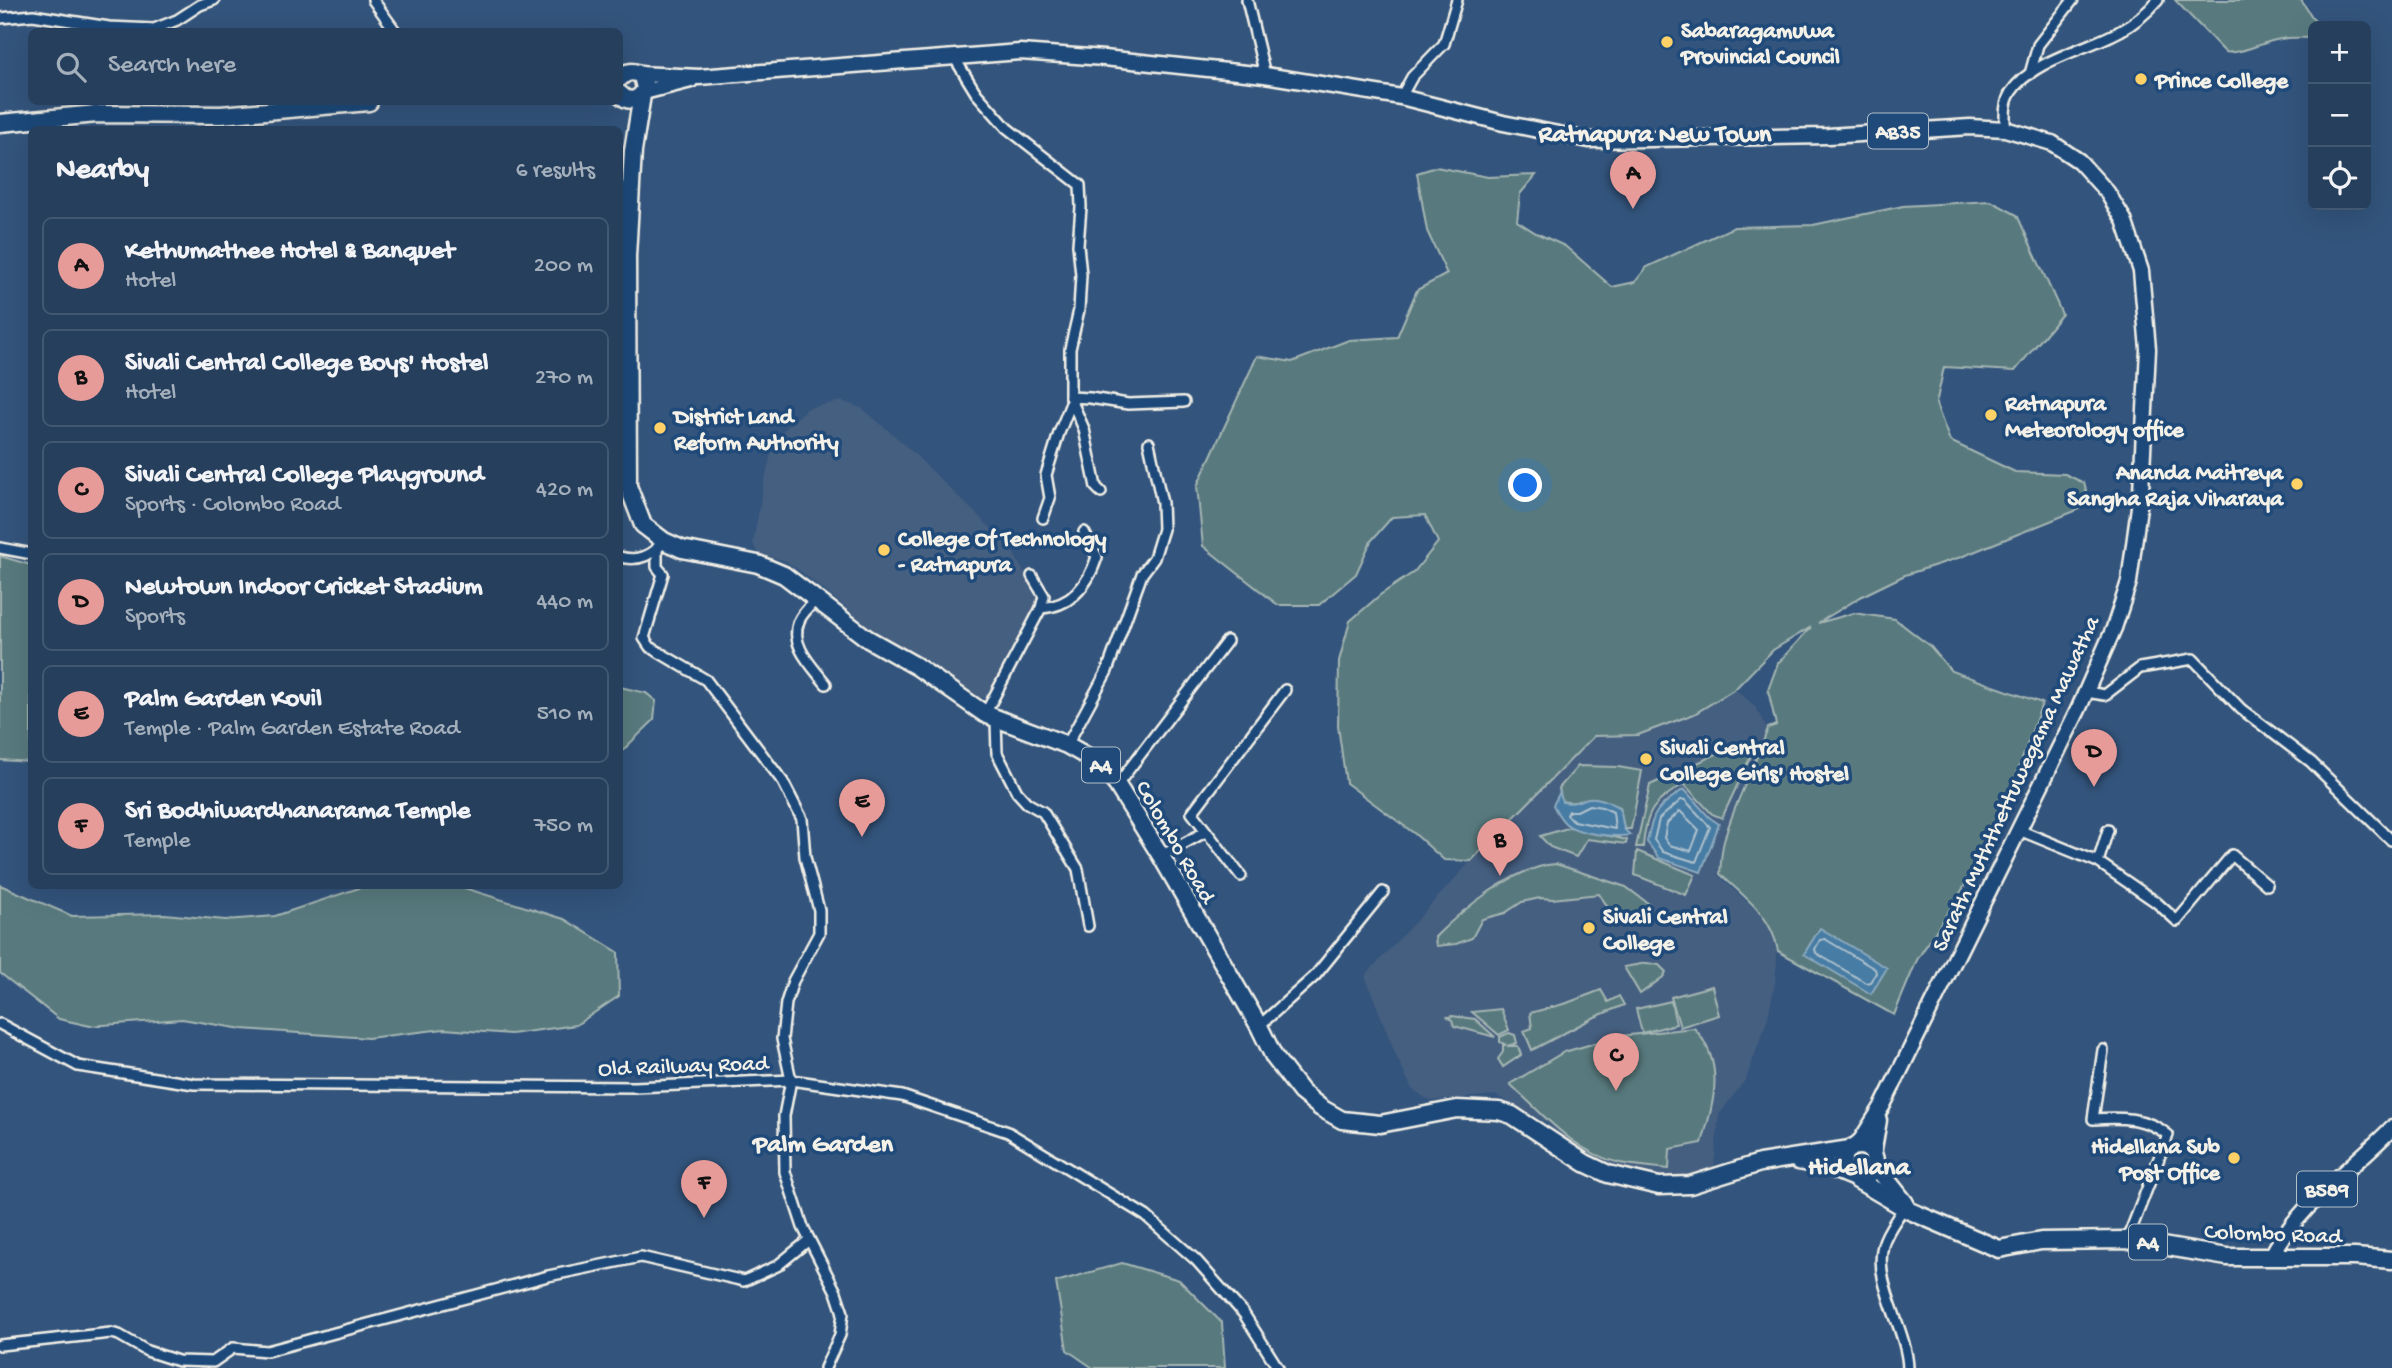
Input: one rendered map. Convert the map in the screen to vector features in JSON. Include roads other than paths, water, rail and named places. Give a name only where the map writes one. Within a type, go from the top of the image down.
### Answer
[{"type":"highway","points":[[623,96],[632,100],[643,93],[645,84],[626,75]]},
{"type":"highway","name":"Colombo Road","points":[[643,93],[633,151],[627,256],[628,486],[643,525],[661,545],[758,564],[783,575],[869,639],[916,666],[990,717],[1068,745],[1099,763],[1117,785],[1161,856],[1274,1057],[1301,1092],[1342,1120],[1380,1124],[1457,1110],[1499,1111],[1513,1115],[1585,1163],[1608,1174],[1659,1185],[1690,1185],[1760,1163],[1851,1149]]},
{"type":"highway","name":"Colombo Road","points":[[623,101],[633,151]]},
{"type":"highway","points":[[0,123],[97,114],[221,115],[335,105]]},
{"type":"highway","points":[[1864,1147],[1874,1157],[1869,1174],[1859,1178],[1852,1177],[1843,1163],[1851,1149],[1864,1147]]},
{"type":"highway","name":"Colombo Road","points":[[1874,1157],[1879,1170],[1907,1209]]},
{"type":"highway","name":"Colombo Road","points":[[1785,1159],[1826,1166],[1852,1177],[1907,1209],[1999,1249],[2041,1241],[2127,1240],[2208,1255],[2392,1260]]},
{"type":"main road","name":"Sarath Muththettuwegama Mawatha","points":[[699,78],[1020,52],[1265,75],[1401,97],[1503,123],[1589,140],[1828,136],[1970,127],[2005,129],[2052,143],[2079,161],[2107,192],[2124,220],[2141,271],[2148,349],[2139,505],[2129,582],[2114,628],[2086,692],[1883,1105]]},
{"type":"main road","points":[[626,75],[699,78]]},
{"type":"main road","points":[[643,93],[699,78]]},
{"type":"main road","points":[[1851,1149],[1861,1140],[1883,1105]]},
{"type":"main road","points":[[1874,1157],[1883,1105]]},
{"type":"main road","name":"B589","points":[[2271,1257],[2280,1240],[2309,1206],[2392,1128]]},
{"type":"street","points":[[157,28],[214,0]]},
{"type":"street","points":[[373,0],[393,28]]},
{"type":"street","points":[[1247,0],[1265,75]]},
{"type":"street","points":[[1401,97],[1412,78],[1444,44],[1457,0]]},
{"type":"street","points":[[2030,74],[2038,45],[2073,0]]},
{"type":"street","points":[[2005,129],[2006,103],[2010,93],[2030,74],[2118,33],[2135,22],[2158,0]]},
{"type":"street","points":[[0,18],[33,15],[132,28]]},
{"type":"street","points":[[954,57],[976,93],[1007,128],[1080,185],[1077,245],[1081,275],[1079,310],[1070,349],[1071,400],[1046,475],[1050,498],[1043,518]]},
{"type":"street","points":[[1071,400],[1090,398],[1128,404],[1184,402]]},
{"type":"street","points":[[1071,400],[1084,429],[1096,487],[1101,492]]},
{"type":"street","points":[[1068,745],[1107,671],[1142,574],[1154,558],[1163,528],[1162,503],[1149,443]]},
{"type":"street","points":[[1041,608],[1056,607],[1071,600],[1093,570],[1097,557],[1084,532]]},
{"type":"street","points":[[623,558],[632,560],[652,554],[661,545]]},
{"type":"street","points":[[661,545],[657,567],[663,574],[644,638],[650,647],[706,680],[783,782],[802,819],[805,857],[818,910],[819,933],[793,981],[786,1003],[782,1039],[792,1080],[785,1116],[785,1172],[809,1240],[836,1292],[842,1313],[840,1335],[825,1368]]},
{"type":"street","points":[[0,548],[28,553]]},
{"type":"street","points":[[1032,576],[1044,596],[1041,608],[990,717],[997,752],[1017,792],[1027,803],[1043,812],[1078,869],[1088,926]]},
{"type":"street","points":[[816,599],[799,618],[795,633],[803,655],[825,684]]},
{"type":"street","points":[[1117,785],[1227,641]]},
{"type":"street","points":[[2086,692],[2105,695],[2140,668],[2193,659],[2241,709],[2311,762],[2391,839]]},
{"type":"street","points":[[1241,876],[1192,813],[1286,690]]},
{"type":"street","points":[[2098,862],[2108,830]]},
{"type":"street","points":[[2019,831],[2098,862],[2177,920],[2232,855],[2267,885]]},
{"type":"street","points":[[1161,856],[1205,832]]},
{"type":"street","points":[[1259,1027],[1315,976],[1383,892]]},
{"type":"street","name":"Old Railway Road","points":[[0,1024],[78,1066],[194,1084],[635,1087],[792,1080],[902,1096],[1008,1132],[1146,1216],[1196,1260],[1244,1314],[1278,1368]]},
{"type":"street","points":[[2103,1050],[2093,1119],[2122,1117],[2157,1126],[2168,1135],[2127,1240]]},
{"type":"street","points":[[1907,1209],[1883,1242],[1881,1256],[1885,1282],[1908,1351],[1908,1368]]},
{"type":"street","points":[[0,1345],[111,1333],[147,1351],[178,1362],[213,1362],[233,1348],[267,1351],[548,1276],[641,1257],[744,1281],[777,1266],[809,1240]]},
{"type":"water","points":[[1684,789],[1709,817],[1719,824],[1701,872],[1659,858],[1647,842],[1654,816]]},
{"type":"water","points":[[1560,792],[1562,802],[1571,803],[1594,798],[1620,808],[1624,829],[1630,835],[1596,834],[1571,827],[1561,819],[1553,805]]},
{"type":"water","points":[[1820,928],[1887,968],[1871,994],[1804,954]]},
{"type":"place","name":"Sabaragamuwa Provincial Council","points":[[1667,42]]},
{"type":"place","name":"Prince College","points":[[2141,79]]},
{"type":"place","name":"Kethumathee Hotel & Banquet","points":[[1633,209]]},
{"type":"place","name":"Ratnapura Meteorology office","points":[[1991,415]]},
{"type":"place","name":"District Land Reform Authority","points":[[660,428]]},
{"type":"place","name":"Ananda Maitreya Sangha Raja Viharaya","points":[[2297,484]]},
{"type":"place","name":"College Of Technology - Ratnapura","points":[[884,550]]},
{"type":"place","name":"Sivali Central College Girls' Hostel","points":[[1646,759]]},
{"type":"place","name":"Newtown Indoor Cricket Stadium","points":[[2094,787]]},
{"type":"place","name":"Palm Garden Kovil","points":[[862,837]]},
{"type":"place","name":"Sivali Central College Boys' Hostel","points":[[1500,876]]},
{"type":"place","name":"Sivali Central College","points":[[1589,928]]},
{"type":"place","name":"Sivali Central College Playground","points":[[1616,1091]]},
{"type":"place","name":"Hidellana Sub Post Office","points":[[2234,1158]]},
{"type":"place","name":"Sri Bodhiwardhanarama Temple","points":[[704,1218]]},
{"type":"district","name":"Ratnapura New Town","points":[[1655,132]]},
{"type":"district","name":"Palm Garden","points":[[823,1142]]},
{"type":"district","name":"Hidellana","points":[[1859,1165]]}]
